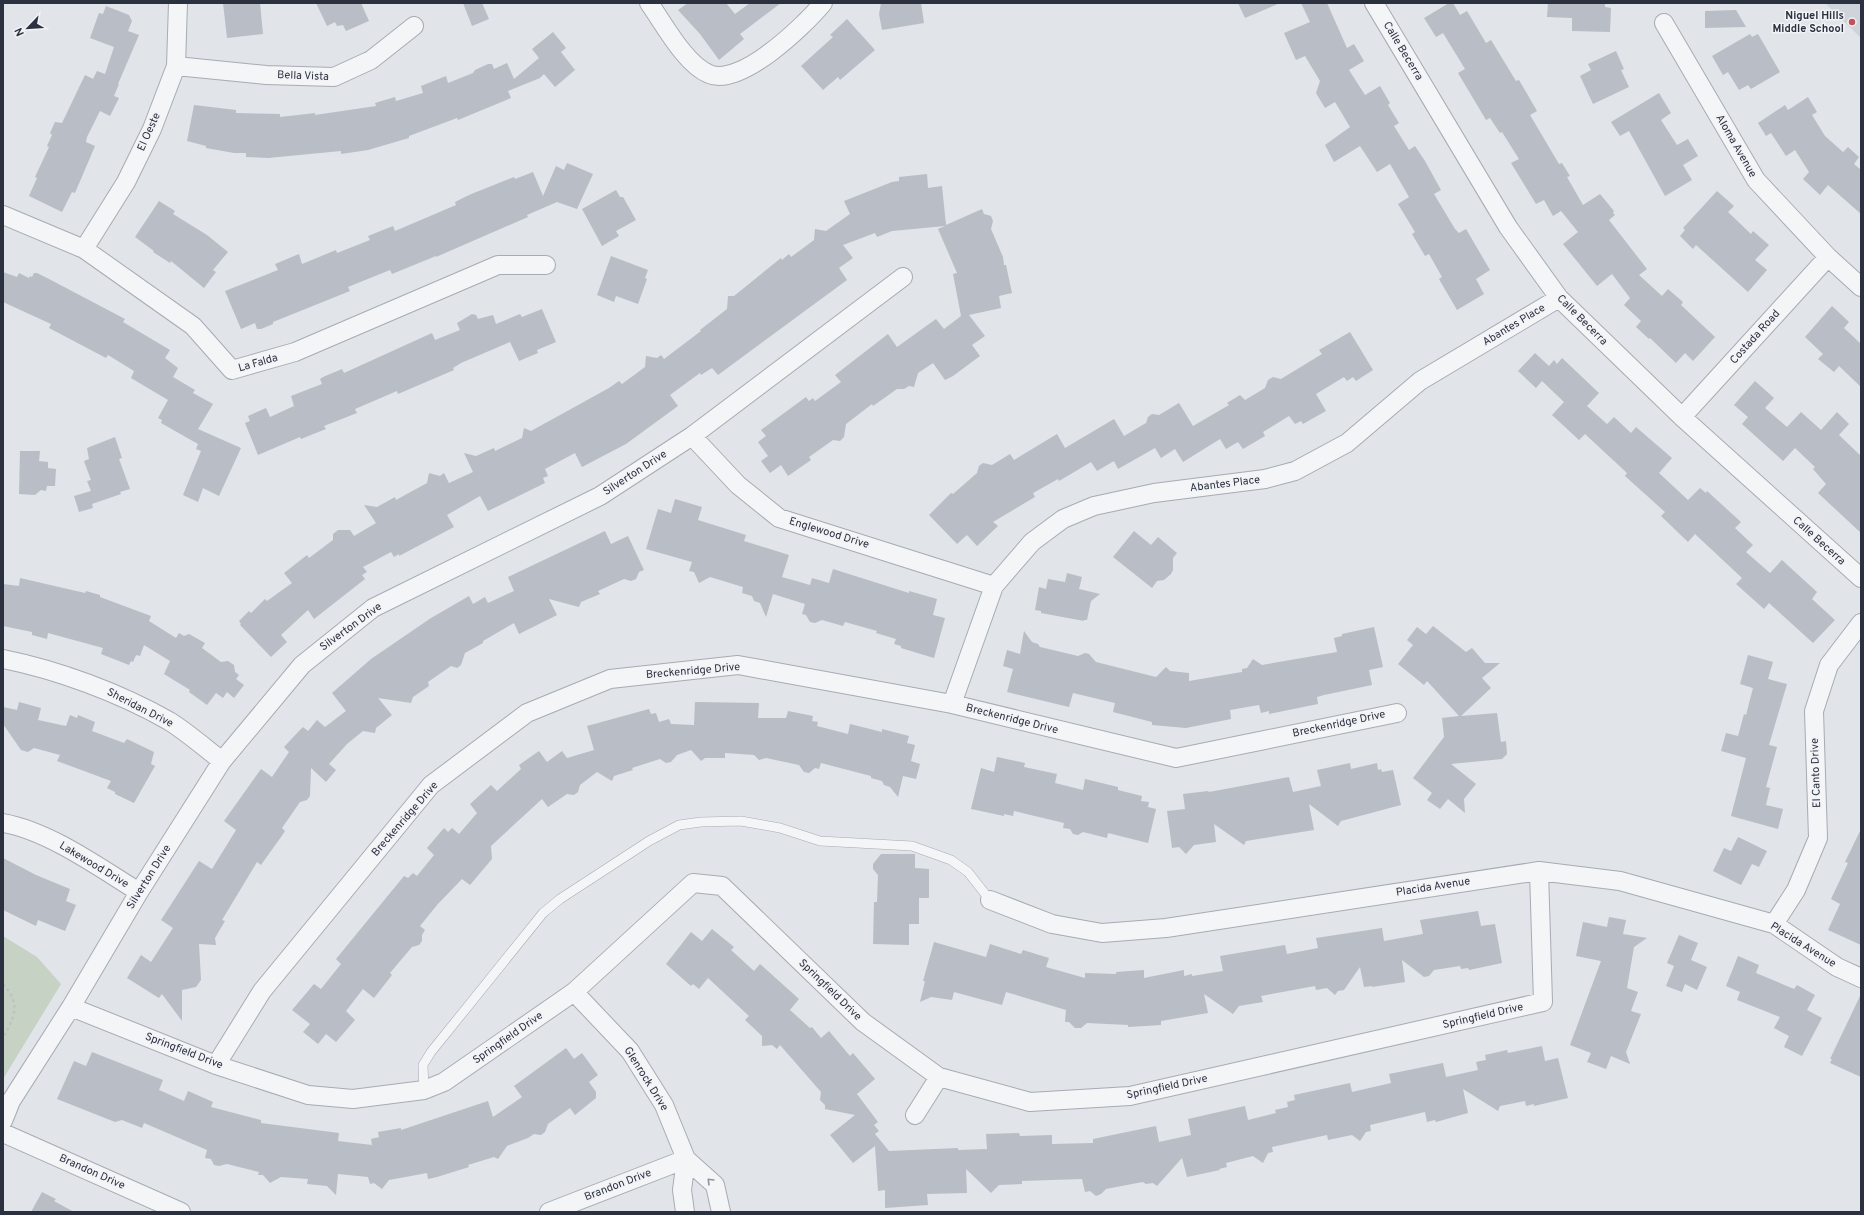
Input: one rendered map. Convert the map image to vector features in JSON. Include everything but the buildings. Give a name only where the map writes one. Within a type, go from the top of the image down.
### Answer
[{"type":"street","name":"El Oeste","points":[[84,248],[126,182],[152,129],[176,66],[178,3]]},
{"type":"street","points":[[649,3],[690,61],[709,74],[718,76],[736,72],[764,57],[794,34],[824,3]]},
{"type":"street","name":"Calle Becerra","points":[[1374,3],[1508,227],[1559,298],[1682,417],[1861,578]]},
{"type":"street","name":"Aloma Avenue","points":[[1664,24],[1756,180],[1828,257],[1861,287]]},
{"type":"street","name":"Bella Vista","points":[[176,66],[266,74],[334,77],[371,60],[414,26]]},
{"type":"street","name":"La Falda","points":[[3,215],[84,248],[193,326],[232,370],[294,352],[498,265],[546,265]]},
{"type":"street","name":"Costada Road","points":[[1682,417],[1828,257]]},
{"type":"street","name":"Silverton Drive","points":[[3,1121],[12,1101],[72,1007],[139,892],[222,762],[302,665],[373,608],[600,496],[692,436],[904,277]]},
{"type":"street","name":"Abantes Place","points":[[952,704],[994,586],[1032,542],[1063,519],[1094,506],[1154,493],[1265,479],[1295,471],[1347,443],[1420,381],[1559,298]]},
{"type":"street","name":"Englewood Drive","points":[[692,436],[738,485],[779,518],[828,532],[994,586]]},
{"type":"street","name":"El Canto Drive","points":[[1774,924],[1796,890],[1818,838],[1814,711],[1829,665],[1861,623]]},
{"type":"street","name":"Sheridan Drive","points":[[3,659],[25,664],[115,694],[170,722],[222,762]]},
{"type":"street","name":"Breckenridge Drive","points":[[216,1065],[262,991],[431,786],[527,713],[610,679],[738,665],[952,704],[1176,758],[1397,713]]},
{"type":"street","name":"Lakewood Drive","points":[[3,823],[13,825],[65,846],[139,892]]},
{"type":"street","name":"Placida Avenue","points":[[990,900],[1052,924],[1102,933],[1166,928],[1539,871],[1620,881],[1774,924],[1837,967],[1861,978]]},
{"type":"street","name":"Springfield Drive","points":[[72,1007],[216,1065],[308,1095],[353,1099],[424,1090],[444,1082],[574,992],[694,883],[722,886],[863,1022],[939,1076],[1030,1102],[1130,1096],[1543,1002],[1539,871]]},
{"type":"street","name":"Glenrock Drive","points":[[574,992],[630,1051],[664,1105],[686,1159],[715,1185],[721,1212]]},
{"type":"street","points":[[916,1115],[939,1076]]},
{"type":"street","name":"Brandon Drive","points":[[3,1133],[181,1212]]},
{"type":"street","name":"Glenrock Drive","points":[[685,1212],[682,1190],[686,1159]]},
{"type":"street","name":"Brandon Drive","points":[[549,1212],[686,1159]]},
{"type":"lane","points":[[424,1090],[423,1065],[431,1052],[543,912],[560,899],[649,841],[679,825],[701,822],[741,821],[780,828],[820,841],[912,846],[951,860],[968,872],[990,900]]},
{"type":"path","points":[[3,984],[13,995],[16,1011],[3,1038]]},
{"type":"shaded area","name":"Niguel Hills Middle School","points":[[1825,3],[1861,3],[1861,38],[1827,5]]},
{"type":"green space","points":[[3,936],[37,957],[61,984],[3,1079]]},
{"type":"place","name":"Niguel Hills Middle School","points":[[1852,22]]}]
